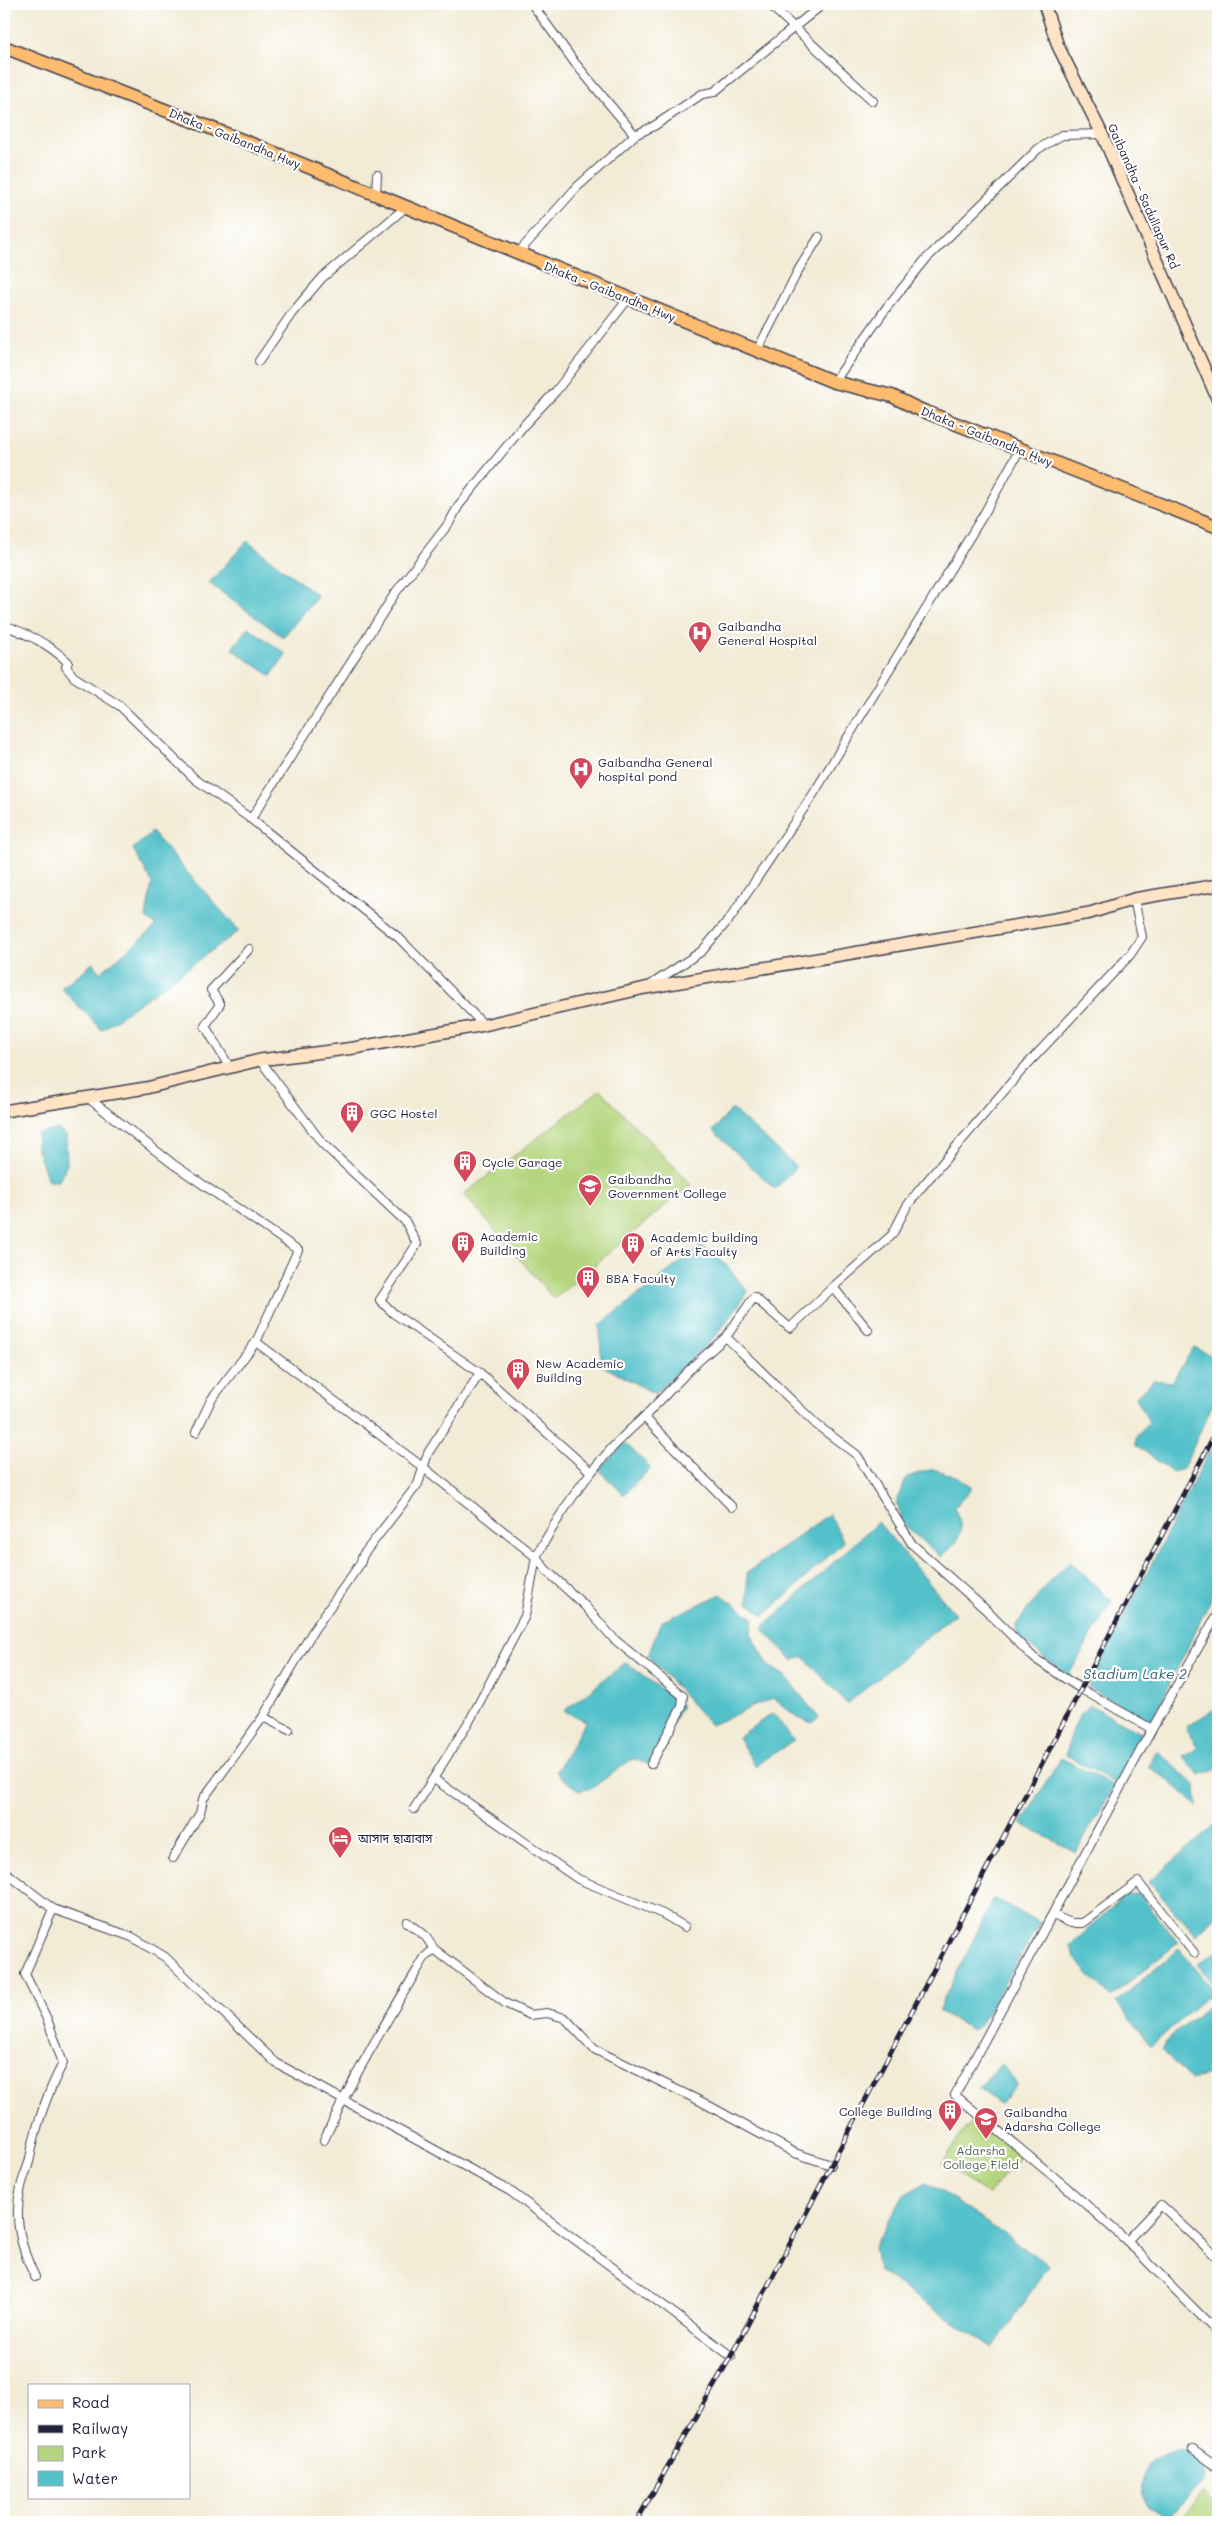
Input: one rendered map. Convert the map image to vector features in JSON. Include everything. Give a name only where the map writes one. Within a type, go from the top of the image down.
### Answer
[{"type":"main road","name":"Gaibandha - Sadullapur Rd","points":[[1044,4],[1058,46],[1102,134],[1218,400]]},
{"type":"main road","name":"Dhaka - Gaibandha Hwy","points":[[4,47],[406,207],[834,382],[892,396],[1218,527]]},
{"type":"main road","points":[[4,1111],[146,1088],[260,1060],[354,1048],[484,1025],[645,988],[1090,913],[1134,899],[1218,885]]},
{"type":"street","points":[[532,4],[575,63],[635,135]]},
{"type":"street","points":[[769,4],[873,101]]},
{"type":"street","points":[[518,253],[576,188],[635,135],[654,126],[702,94],[714,92],[823,4]]},
{"type":"street","points":[[834,382],[887,307],[926,258],[1038,148],[1062,135],[1102,134]]},
{"type":"street","points":[[376,195],[377,175]]},
{"type":"street","points":[[259,361],[292,313],[322,278],[406,207]]},
{"type":"street","points":[[757,351],[819,237]]},
{"type":"street","points":[[251,819],[396,592],[449,523],[459,505],[524,425],[556,391],[628,299]]},
{"type":"street","points":[[645,988],[702,951],[731,917],[814,793],[986,512],[1020,449]]},
{"type":"street","points":[[4,625],[40,639],[54,650],[68,662],[66,667],[74,677],[120,706],[195,779],[251,819],[399,938],[484,1025]]},
{"type":"street","points":[[414,1809],[470,1720],[525,1616],[536,1556],[559,1514],[590,1471],[694,1365],[726,1337],[754,1297],[790,1328],[892,1235],[907,1206],[920,1188],[1022,1070],[1130,955],[1142,937],[1134,899]]},
{"type":"street","points":[[230,1068],[222,1051],[206,1032],[205,1026],[220,1004],[211,990],[249,949]]},
{"type":"street","points":[[260,1060],[322,1143],[405,1221],[417,1244],[380,1300],[393,1313],[480,1373],[590,1471]]},
{"type":"street","points":[[87,1097],[173,1164],[298,1250],[256,1342],[211,1400],[196,1432]]},
{"type":"street","points":[[833,1287],[868,1330]]},
{"type":"street","points":[[726,1337],[817,1425],[858,1455],[912,1544],[985,1609],[1034,1658],[1081,1689],[1152,1729]]},
{"type":"street","points":[[256,1342],[424,1468],[536,1556],[546,1570],[585,1606],[614,1639],[683,1696],[682,1708],[651,1764]]},
{"type":"street","points":[[173,1858],[200,1813],[203,1799],[263,1716],[313,1631],[360,1564],[363,1555],[418,1484],[428,1453],[480,1373]]},
{"type":"street","points":[[644,1417],[732,1507]]},
{"type":"street","points":[[1218,1613],[1152,1729],[956,2095],[1065,2186],[1126,2241],[1218,2334]]},
{"type":"street","points":[[263,1716],[289,1730]]},
{"type":"street","points":[[434,1779],[578,1879],[663,1914],[685,1927]]},
{"type":"street","points":[[4,1871],[53,1909],[132,1937],[165,1957],[276,2063],[510,2191],[731,2356]]},
{"type":"street","points":[[1053,1915],[1071,1923],[1083,1923],[1138,1882],[1194,1953]]},
{"type":"street","points":[[35,2277],[22,2250],[17,2209],[21,2186],[30,2159],[32,2141],[47,2095],[63,2063],[47,2019],[25,1974],[53,1909]]},
{"type":"street","points":[[407,1922],[426,1937],[434,1949],[505,2003],[530,2015],[547,2014],[565,2018],[594,2049],[702,2102],[795,2153],[831,2165]]},
{"type":"street","points":[[324,2140],[343,2098],[380,2030],[426,1957],[434,1949]]},
{"type":"street","points":[[1126,2241],[1161,2205],[1218,2258]]},
{"type":"street","points":[[1193,2449],[1218,2468]]},
{"type":"green space","points":[[600,1090],[691,1184],[554,1299],[464,1194]]},
{"type":"green space","name":"Adarsha College Field","points":[[975,2115],[1022,2153],[988,2195],[942,2163]]},
{"type":"green space","points":[[1202,2493],[1218,2505],[1218,2522],[1180,2522]]},
{"type":"water","points":[[247,541],[318,596],[283,637],[209,583]]},
{"type":"water","points":[[248,627],[286,654],[271,676],[232,649]]},
{"type":"water","points":[[152,832],[239,931],[102,1030],[61,988],[93,963],[100,973],[156,926],[146,918],[152,882],[133,849]]},
{"type":"water","points":[[732,1109],[796,1167],[775,1189],[713,1131]]},
{"type":"water","points":[[58,1129],[66,1136],[67,1164],[59,1181],[48,1181],[37,1149],[37,1134]]},
{"type":"water","points":[[701,1246],[722,1260],[748,1292],[717,1335],[655,1394],[601,1365],[600,1325]]},
{"type":"water","points":[[1194,1347],[1218,1359],[1218,1392],[1183,1469],[1172,1472],[1136,1445],[1136,1437],[1149,1422],[1136,1397],[1154,1380],[1172,1382]]},
{"type":"water","points":[[625,1443],[651,1468],[624,1495],[599,1470]]},
{"type":"water","name":"Stadium Lake 2","points":[[1210,1450],[1218,1455],[1218,1573],[1210,1601],[1151,1723],[1088,1687]]},
{"type":"water","points":[[933,1469],[958,1477],[972,1488],[955,1507],[960,1523],[957,1541],[941,1557],[901,1523],[897,1499],[907,1477]]},
{"type":"water","points":[[829,1514],[844,1542],[765,1615],[748,1603],[747,1573]]},
{"type":"water","points":[[878,1522],[955,1614],[847,1704],[803,1656],[793,1661],[762,1628]]},
{"type":"water","points":[[1070,1562],[1112,1601],[1068,1676],[1017,1636],[1016,1625],[1047,1584]]},
{"type":"water","points":[[721,1594],[754,1619],[751,1633],[769,1666],[785,1676],[819,1718],[812,1723],[798,1718],[773,1698],[711,1725],[648,1656],[661,1622]]},
{"type":"water","points":[[626,1662],[682,1706],[648,1764],[632,1759],[592,1788],[578,1791],[556,1772],[586,1721],[564,1711]]},
{"type":"water","points":[[1090,1705],[1148,1737],[1119,1785],[1066,1755],[1077,1721]]},
{"type":"water","points":[[1216,1708],[1218,1709],[1218,1768],[1200,1775],[1183,1757],[1198,1748],[1186,1727]]},
{"type":"water","points":[[773,1713],[794,1741],[755,1766],[738,1737]]},
{"type":"water","points":[[1157,1750],[1196,1786],[1197,1806],[1168,1780],[1148,1766]]},
{"type":"water","points":[[1061,1758],[1115,1786],[1076,1852],[1021,1824]]},
{"type":"water","points":[[1218,1822],[1218,1915],[1196,1935],[1149,1882]]},
{"type":"water","points":[[1139,1893],[1178,1943],[1110,1997],[1074,1958],[1071,1945],[1124,1896]]},
{"type":"water","points":[[994,1898],[1040,1923],[979,2026],[973,2030],[938,2011]]},
{"type":"water","points":[[1179,1949],[1214,1990],[1151,2046],[1116,2002]]},
{"type":"water","points":[[1218,1950],[1218,1989],[1198,1964]]},
{"type":"water","points":[[1217,1999],[1218,2071],[1191,2080],[1162,2050],[1168,2039]]},
{"type":"water","points":[[1001,2064],[1017,2084],[1000,2104],[978,2088]]},
{"type":"water","points":[[927,2182],[1049,2265],[993,2348],[878,2271],[874,2247],[904,2195]]},
{"type":"water","points":[[1183,2450],[1201,2460],[1205,2467],[1206,2479],[1167,2518],[1146,2505],[1143,2493],[1144,2473],[1153,2460],[1161,2455]]},
{"type":"railway","points":[[636,2522],[731,2356],[1218,1428]]},
{"type":"place","name":"Gaibandha General Hospital","points":[[700,654]]},
{"type":"place","name":"Gaibandha General hospital pond","points":[[581,790]]},
{"type":"place","name":"GGC Hostel","points":[[352,1134]]},
{"type":"place","name":"Cycle Garage","points":[[465,1183]]},
{"type":"place","name":"Gaibandha Government College","points":[[590,1207]]},
{"type":"place","name":"Academic Building","points":[[463,1264]]},
{"type":"place","name":"Academic building of Arts Faculty","points":[[633,1265]]},
{"type":"place","name":"BBA Faculty","points":[[588,1299]]},
{"type":"place","name":"New Academic Building","points":[[518,1391]]},
{"type":"place","name":"আসাদ ছাত্রাবাস","points":[[340,1859]]},
{"type":"place","name":"College Building","points":[[950,2132]]},
{"type":"place","name":"Gaibandha Adarsha College","points":[[986,2140]]}]
